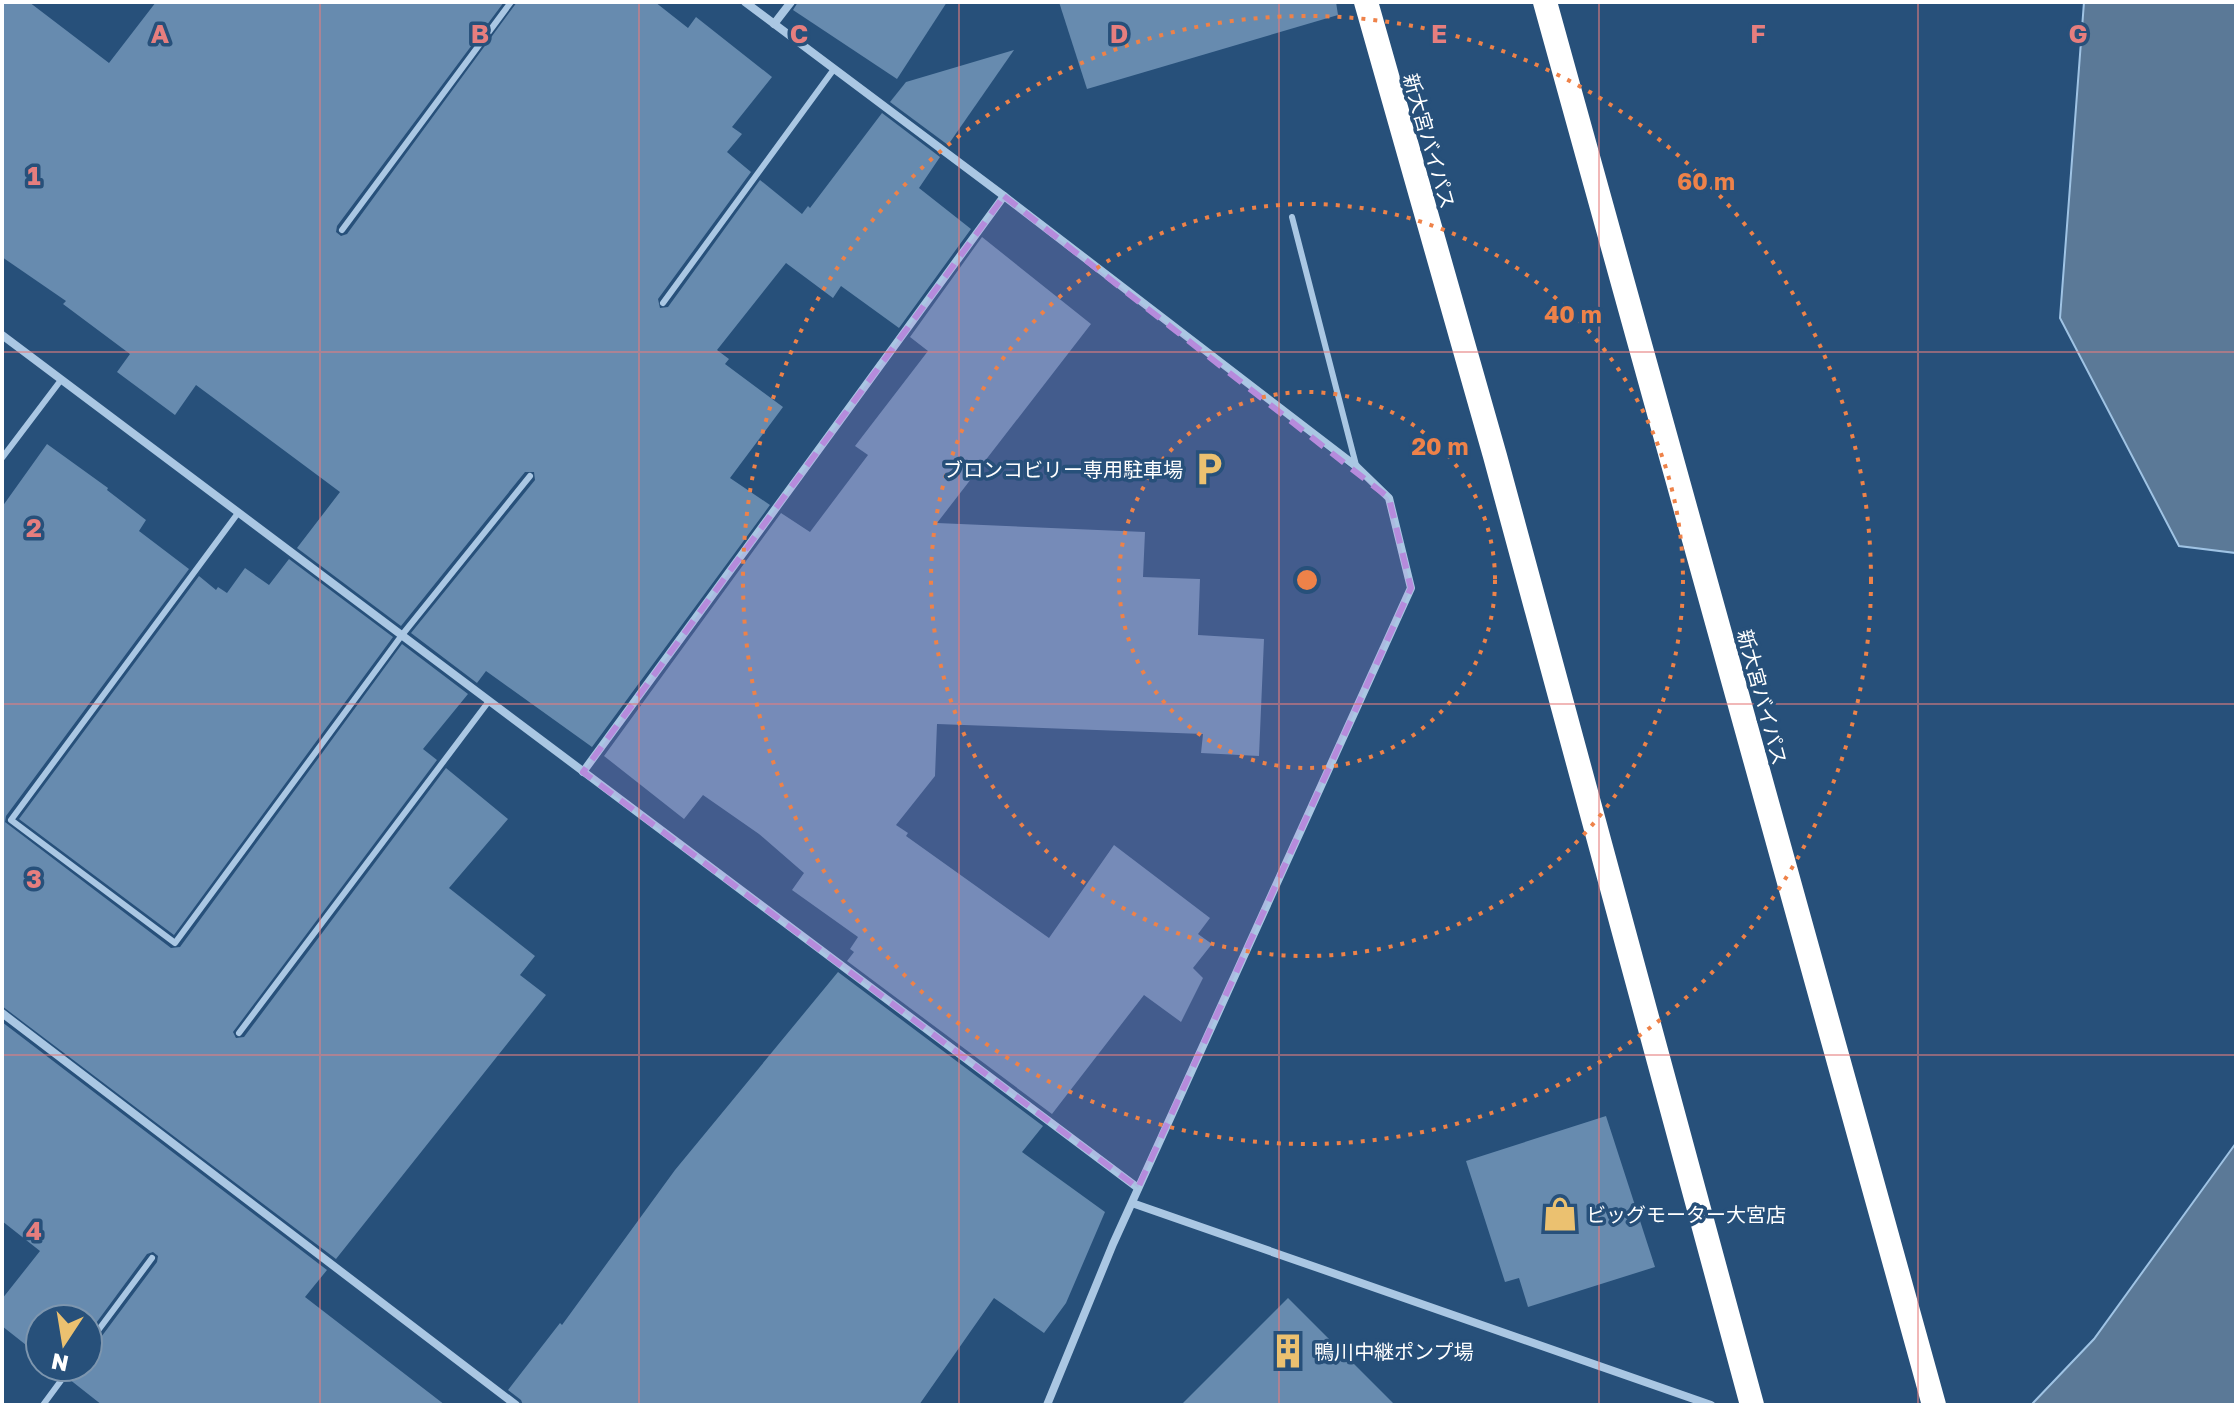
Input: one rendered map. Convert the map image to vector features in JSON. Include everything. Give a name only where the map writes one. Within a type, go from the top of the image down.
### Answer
[{"type":"highway","name":"新大宮バイパス","points":[[1366,2],[1495,456],[1752,1405]]},
{"type":"highway","name":"新大宮バイパス","points":[[1545,2],[1934,1405]]},
{"type":"street","points":[[745,2],[1357,467],[1389,498],[1411,588],[1138,1188],[1047,1405]]},
{"type":"street","points":[[774,24],[791,2]]},
{"type":"street","points":[[583,772],[1004,196]]},
{"type":"street","points":[[2,335],[1138,1188]]},
{"type":"street","points":[[2,1013],[516,1405]]},
{"type":"street","points":[[1132,1203],[1711,1405]]},
{"type":"lane","points":[[342,230],[511,2]]},
{"type":"lane","points":[[663,303],[834,69]]},
{"type":"lane","points":[[1292,217],[1357,467]]},
{"type":"lane","points":[[2,458],[61,380]]},
{"type":"lane","points":[[238,513],[11,820],[175,943],[402,635],[530,476]]},
{"type":"lane","points":[[239,1033],[489,701]]},
{"type":"lane","points":[[104,1322],[152,1258]]},
{"type":"lane","points":[[43,1405],[59,1383]]},
{"type":"highlighted area","points":[[1004,196],[1389,498],[1411,588],[1138,1188],[583,772]]},
{"type":"water","points":[[2084,2],[2236,2],[2236,553],[2179,546],[2060,318]]},
{"type":"water","points":[[2236,1143],[2236,1405],[2031,1405],[2094,1339]]},
{"type":"building","points":[[2,2],[29,2],[109,63],[156,2],[504,2],[337,226],[336,232],[341,236],[347,234],[517,2],[655,2],[688,28],[696,17],[772,77],[732,127],[742,134],[727,152],[751,172],[658,299],[660,308],[668,307],[760,180],[802,214],[808,206],[810,208],[882,113],[940,157],[919,188],[971,229],[899,328],[841,286],[833,298],[786,263],[717,350],[729,359],[725,364],[783,407],[730,478],[770,505],[592,747],[486,671],[477,683],[411,633],[535,480],[534,472],[525,472],[401,626],[297,548],[340,492],[196,385],[175,415],[117,372],[130,354],[63,304],[66,301],[2,257]]},
{"type":"building","points":[[798,2],[947,2],[897,79],[793,10]]},
{"type":"building","points":[[1059,2],[1336,2],[1338,15],[1087,89]]},
{"type":"building","points":[[1014,50],[948,145],[890,102],[906,82]]},
{"type":"building","points":[[982,237],[1091,324],[937,523],[1145,532],[1143,577],[1200,579],[1198,635],[1264,639],[1259,756],[1201,753],[1203,734],[937,724],[935,776],[896,825],[908,833],[906,836],[1049,938],[1114,845],[1210,918],[1198,934],[1212,944],[1193,968],[1203,978],[1181,1022],[1144,995],[1052,1114],[847,961],[854,952],[850,949],[858,937],[792,890],[804,873],[759,834],[703,795],[684,819],[604,756],[781,513],[810,532],[868,455],[855,446],[928,351],[910,337]]},
{"type":"building","points":[[47,444],[146,520],[139,531],[189,569],[6,816],[5,822],[171,948],[180,947],[402,644],[468,694],[423,749],[437,760],[233,1032],[236,1038],[244,1037],[446,768],[508,819],[449,888],[535,956],[520,975],[546,995],[336,1259],[2,1006],[2,507]]},
{"type":"building","points":[[289,559],[393,637],[174,935],[19,819],[199,576],[216,590],[218,587],[227,593],[245,568],[269,585]]},
{"type":"building","points":[[838,972],[1043,1126],[1022,1152],[1105,1212],[1066,1303],[1044,1333],[994,1298],[919,1405],[523,1405],[508,1390],[560,1323],[562,1325],[675,1170]]},
{"type":"building","points":[[2,1022],[327,1270],[305,1297],[445,1405],[102,1405],[74,1383],[104,1383],[104,1333],[157,1262],[158,1256],[153,1252],[147,1254],[104,1312],[104,1303],[24,1303],[24,1343],[2,1326],[2,1299],[40,1251],[2,1221]]},
{"type":"building","name":"ビッグモーター大宮店","points":[[1606,1116],[1655,1267],[1528,1307],[1519,1278],[1505,1282],[1466,1161]]},
{"type":"building","name":"鴨川中継ポンプ場","points":[[1288,1298],[1395,1405],[1181,1405]]},
{"type":"place","name":"ブロンコビリー専用駐車場","points":[[1209,469]]},
{"type":"place","name":"ビッグモーター大宮店","points":[[1560,1214]]},
{"type":"place","name":"鴨川中継ポンプ場","points":[[1288,1351]]}]
